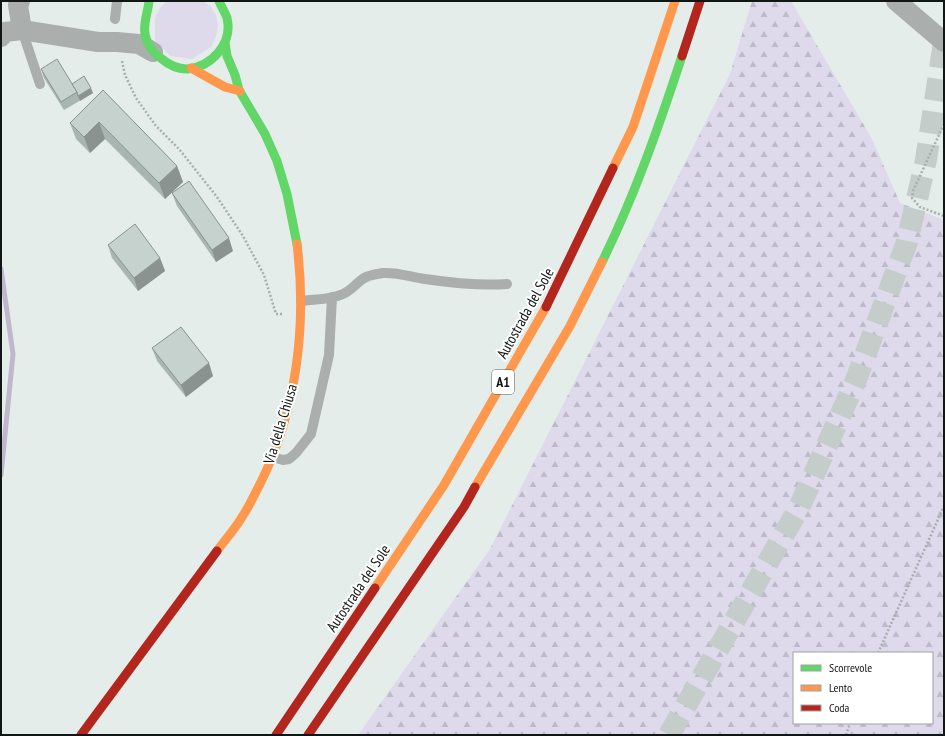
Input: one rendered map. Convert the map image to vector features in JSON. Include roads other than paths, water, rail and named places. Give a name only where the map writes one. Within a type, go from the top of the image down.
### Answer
[{"type":"main road","points":[[147,11],[153,1]]},
{"type":"main road","name":"Via della Chiusa","points":[[147,11],[145,32],[147,43],[153,52],[160,60],[170,65],[180,68],[191,68],[202,66],[212,60],[219,53],[225,43],[228,33],[228,22],[226,11],[219,1]]},
{"type":"main road","name":"Autostrada del Sole","points":[[276,735],[444,485],[550,300],[633,127],[676,1]]},
{"type":"main road","name":"A1","points":[[308,735],[464,507],[570,326],[619,227],[652,144],[700,1]]},
{"type":"main road","name":"Via della Chiusa","points":[[81,735],[243,516],[261,483],[272,457],[278,442],[288,404],[301,330],[300,274],[295,224],[287,187],[268,138],[257,117],[240,91],[235,74],[228,59],[225,43]]},
{"type":"main road","name":"Via della Chiusa","points":[[191,68],[225,87],[240,91]]},
{"type":"street","points":[[20,1],[18,5],[22,30]]},
{"type":"street","points":[[896,1],[944,42]]},
{"type":"street","points":[[117,42],[147,11]]},
{"type":"street","name":"Via della Chiusa","points":[[1,37],[5,32],[22,30],[98,42],[139,44],[153,52]]},
{"type":"lane","points":[[115,19],[116,1]]},
{"type":"lane","points":[[22,30],[40,84]]},
{"type":"lane","points":[[301,301],[332,297],[342,294],[367,277],[383,273],[399,273],[456,284],[507,284]]},
{"type":"lane","points":[[272,457],[283,460],[289,459],[296,453],[311,434],[329,355],[332,297]]},
{"type":"waterway","points":[[1,269],[13,354],[1,475]]},
{"type":"tunnel","points":[[669,735],[799,508],[856,380],[907,242],[926,160],[944,42]]}]
